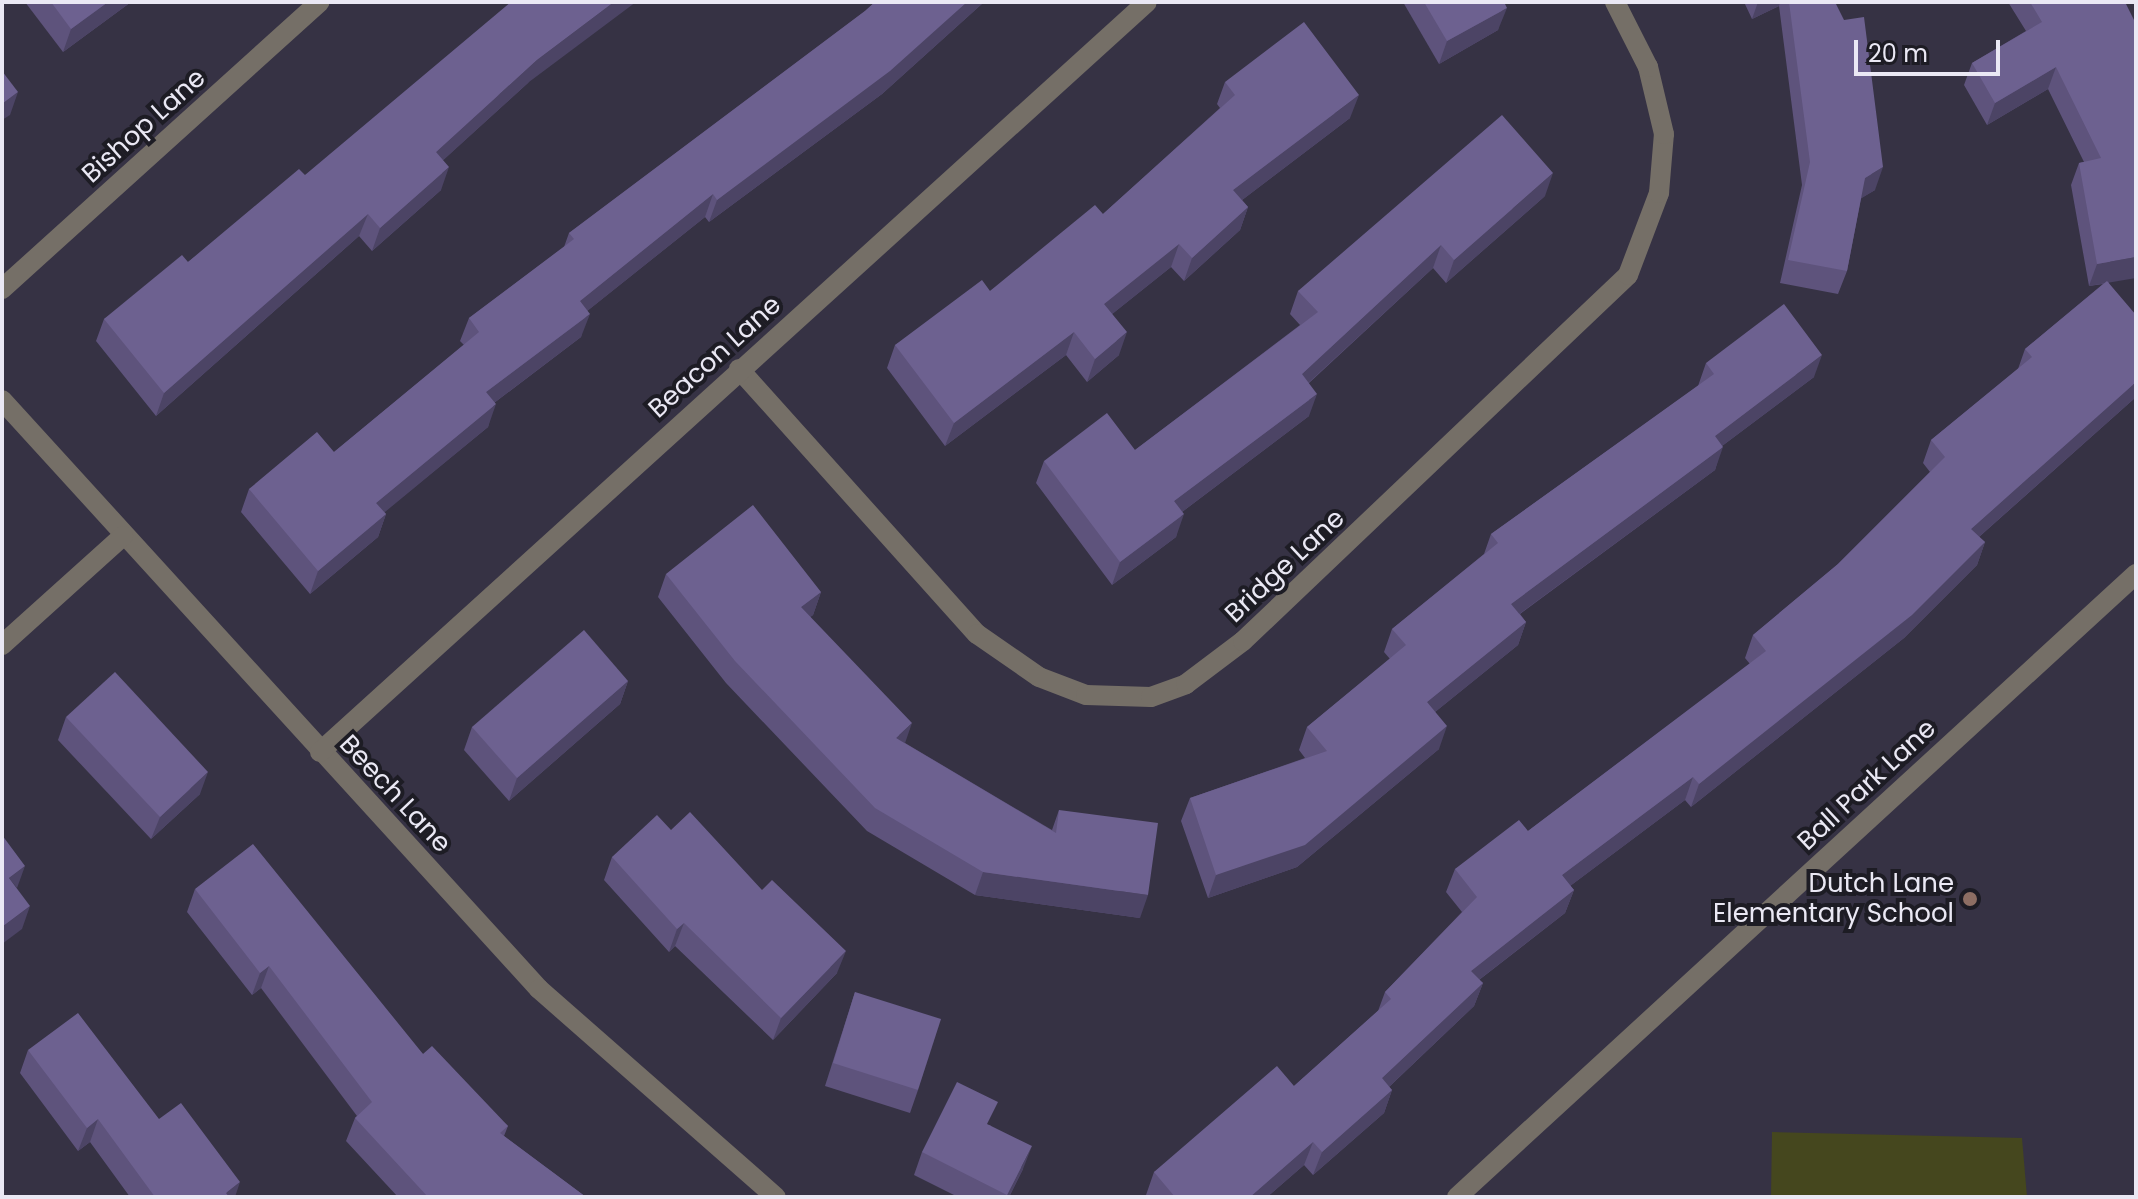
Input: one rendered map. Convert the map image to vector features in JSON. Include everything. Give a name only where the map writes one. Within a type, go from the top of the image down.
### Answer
[{"type":"street","name":"Bishop Lane","points":[[2,289],[320,2]]},
{"type":"street","name":"Beacon Lane","points":[[320,752],[1147,2]]},
{"type":"street","name":"Bridge Lane","points":[[739,369],[977,634],[1039,677],[1086,695],[1151,697],[1186,684],[1243,641],[1628,275],[1659,193],[1664,134],[1648,67],[1615,2]]},
{"type":"street","name":"Beech Lane","points":[[2,400],[539,989],[776,1197]]},
{"type":"street","points":[[2,645],[123,536]]},
{"type":"street","name":"Ball Park Lane","points":[[1457,1197],[2136,574]]},
{"type":"green space","points":[[1772,1132],[2022,1138],[2027,1197],[1771,1197]]},
{"type":"building","points":[[51,2],[108,2],[71,29]]},
{"type":"building","points":[[511,2],[614,2],[537,60],[436,152],[449,167],[380,228],[368,214],[164,393],[104,319],[182,255],[188,262],[299,169],[305,175]]},
{"type":"building","points":[[875,2],[967,2],[890,71],[717,200],[713,194],[580,301],[590,314],[486,392],[496,404],[376,503],[386,514],[318,571],[249,489],[317,432],[334,452],[479,332],[469,318],[574,239],[569,233]]},
{"type":"building","points":[[1424,2],[1504,2],[1507,8],[1447,41]]},
{"type":"building","points":[[1789,2],[1835,2],[1844,20],[1864,17],[1883,167],[1865,178],[1847,271],[1788,260],[1810,162]]},
{"type":"building","points":[[2030,2],[2125,2],[2136,24],[2136,257],[2097,264],[2079,163],[2101,158],[2056,67],[1995,103],[1972,63],[2042,22]]},
{"type":"building","points":[[1304,22],[1359,95],[1233,190],[1248,207],[1192,258],[1179,244],[1104,304],[1127,332],[1095,359],[1074,332],[954,423],[895,345],[982,280],[990,291],[1095,205],[1103,214],[1235,95],[1225,82]]},
{"type":"building","points":[[2,71],[18,92],[2,104]]},
{"type":"building","points":[[1502,115],[1553,173],[1454,260],[1441,245],[1302,374],[1317,394],[1174,501],[1184,514],[1120,562],[1044,461],[1107,413],[1135,450],[1318,312],[1298,291]]},
{"type":"building","points":[[2107,281],[2136,315],[2136,382],[1971,529],[1985,542],[1912,615],[1699,784],[1693,777],[1562,875],[1574,890],[1471,971],[1483,983],[1382,1078],[1392,1090],[1322,1152],[1313,1142],[1250,1197],[1175,1197],[1154,1172],[1277,1066],[1294,1086],[1391,999],[1385,992],[1477,897],[1455,869],[1519,820],[1528,831],[1766,651],[1753,635],[1838,564],[1945,457],[1931,440],[2032,357],[2025,349]]},
{"type":"building","points":[[1784,304],[1822,355],[1715,436],[1723,447],[1511,604],[1526,622],[1427,702],[1447,726],[1305,845],[1216,875],[1190,798],[1327,751],[1307,727],[1406,645],[1392,629],[1498,543],[1491,534],[1714,374],[1706,363]]},
{"type":"building","points":[[753,505],[821,592],[801,607],[912,723],[896,738],[1056,833],[1059,810],[1158,823],[1148,895],[983,872],[875,808],[735,661],[666,574]]},
{"type":"building","points":[[584,630],[628,681],[517,778],[472,727]]},
{"type":"building","points":[[115,672],[208,772],[160,817],[66,717]]},
{"type":"building","points":[[690,812],[762,890],[772,880],[846,951],[781,1018],[684,923],[677,929],[612,857],[657,815],[671,830]]},
{"type":"building","points":[[2,835],[25,866],[9,878],[30,906],[2,927]]},
{"type":"building","points":[[253,844],[423,1054],[432,1046],[508,1126],[500,1133],[586,1197],[428,1197],[355,1118],[372,1102],[269,966],[260,973],[195,889]]},
{"type":"building","points":[[855,992],[941,1019],[918,1090],[833,1063]]},
{"type":"building","points":[[78,1013],[159,1119],[181,1103],[240,1182],[226,1193],[229,1197],[155,1197],[98,1119],[87,1128],[28,1050]]},
{"type":"building","points":[[957,1082],[998,1102],[987,1124],[1032,1146],[1007,1195],[922,1152]]},
{"type":"place","name":"Dutch Lane Elementary School","points":[[1970,899]]}]
